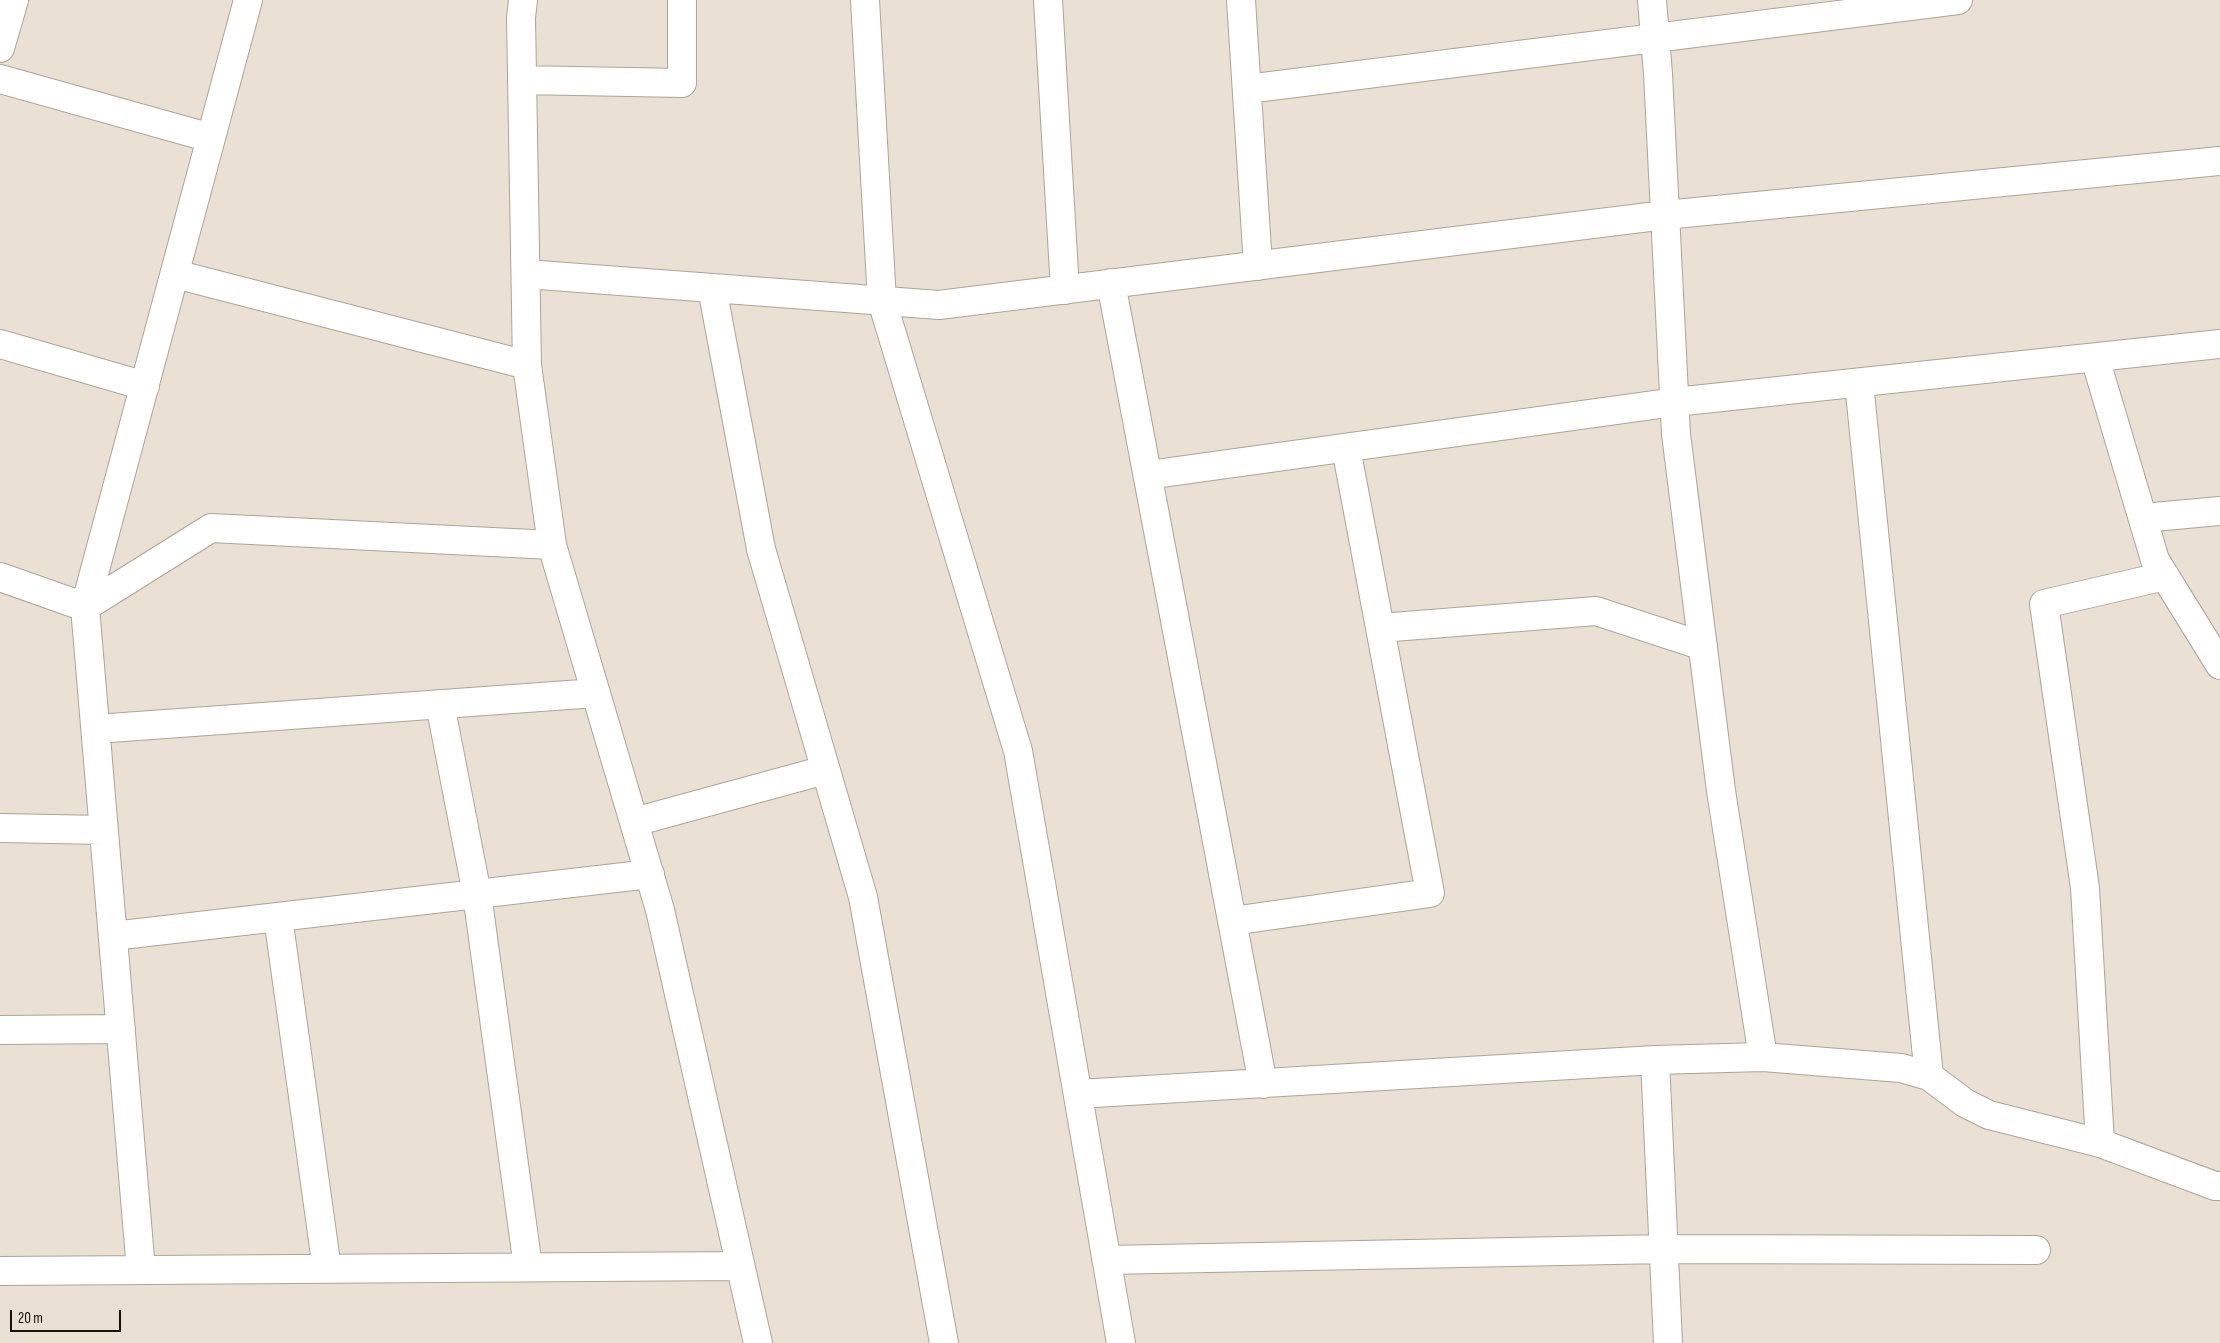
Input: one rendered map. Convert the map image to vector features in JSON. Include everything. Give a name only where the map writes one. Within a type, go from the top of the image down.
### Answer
[{"type":"street","points":[[0,48],[14,0]]},
{"type":"street","points":[[141,1270],[85,607],[248,0]]},
{"type":"street","points":[[522,0],[528,364],[552,545],[660,910],[758,1343]]},
{"type":"street","points":[[522,80],[682,83],[682,0]]},
{"type":"street","points":[[865,0],[882,301],[1018,751],[1122,1343]]},
{"type":"street","points":[[1048,0],[1065,290]]},
{"type":"street","points":[[1241,0],[1258,266]]},
{"type":"street","points":[[1652,0],[1676,434],[1721,791],[1763,1058]]},
{"type":"street","points":[[1247,89],[1958,0]]},
{"type":"street","points":[[0,79],[211,138]]},
{"type":"street","points":[[526,274],[939,305],[1665,215],[2220,161]]},
{"type":"street","points":[[175,274],[528,364]]},
{"type":"street","points":[[1111,283],[1263,1084]]},
{"type":"street","points":[[712,288],[761,549],[863,897],[944,1343]]},
{"type":"street","points":[[0,344],[145,386]]},
{"type":"street","points":[[1148,475],[1675,402],[2220,344]]},
{"type":"street","points":[[2095,358],[2156,560],[2220,665]]},
{"type":"street","points":[[1860,383],[1929,1076]]},
{"type":"street","points":[[1232,921],[1430,893],[1346,448]]},
{"type":"street","points":[[2143,518],[2220,511]]},
{"type":"street","points":[[85,607],[211,528],[552,545]]},
{"type":"street","points":[[2100,1143],[2085,888],[2044,604],[2165,576]]},
{"type":"street","points":[[0,577],[85,607]]},
{"type":"street","points":[[1380,628],[1596,611],[1703,646]]},
{"type":"street","points":[[96,729],[596,693]]},
{"type":"street","points":[[440,704],[477,894],[528,1267]]},
{"type":"street","points":[[634,822],[825,770]]},
{"type":"street","points":[[0,828],[104,830]]},
{"type":"street","points":[[113,936],[650,874]]},
{"type":"street","points":[[278,917],[327,1268]]},
{"type":"street","points":[[0,1030],[121,1030]]},
{"type":"street","points":[[1078,1094],[1655,1060],[1763,1058],[1901,1068],[1929,1076],[1965,1103],[1989,1115],[2100,1143],[2214,1186],[2220,1186]]},
{"type":"street","points":[[1655,1060],[1668,1343]]},
{"type":"street","points":[[1107,1260],[1664,1249],[2036,1250]]},
{"type":"street","points":[[0,1271],[740,1266]]}]
